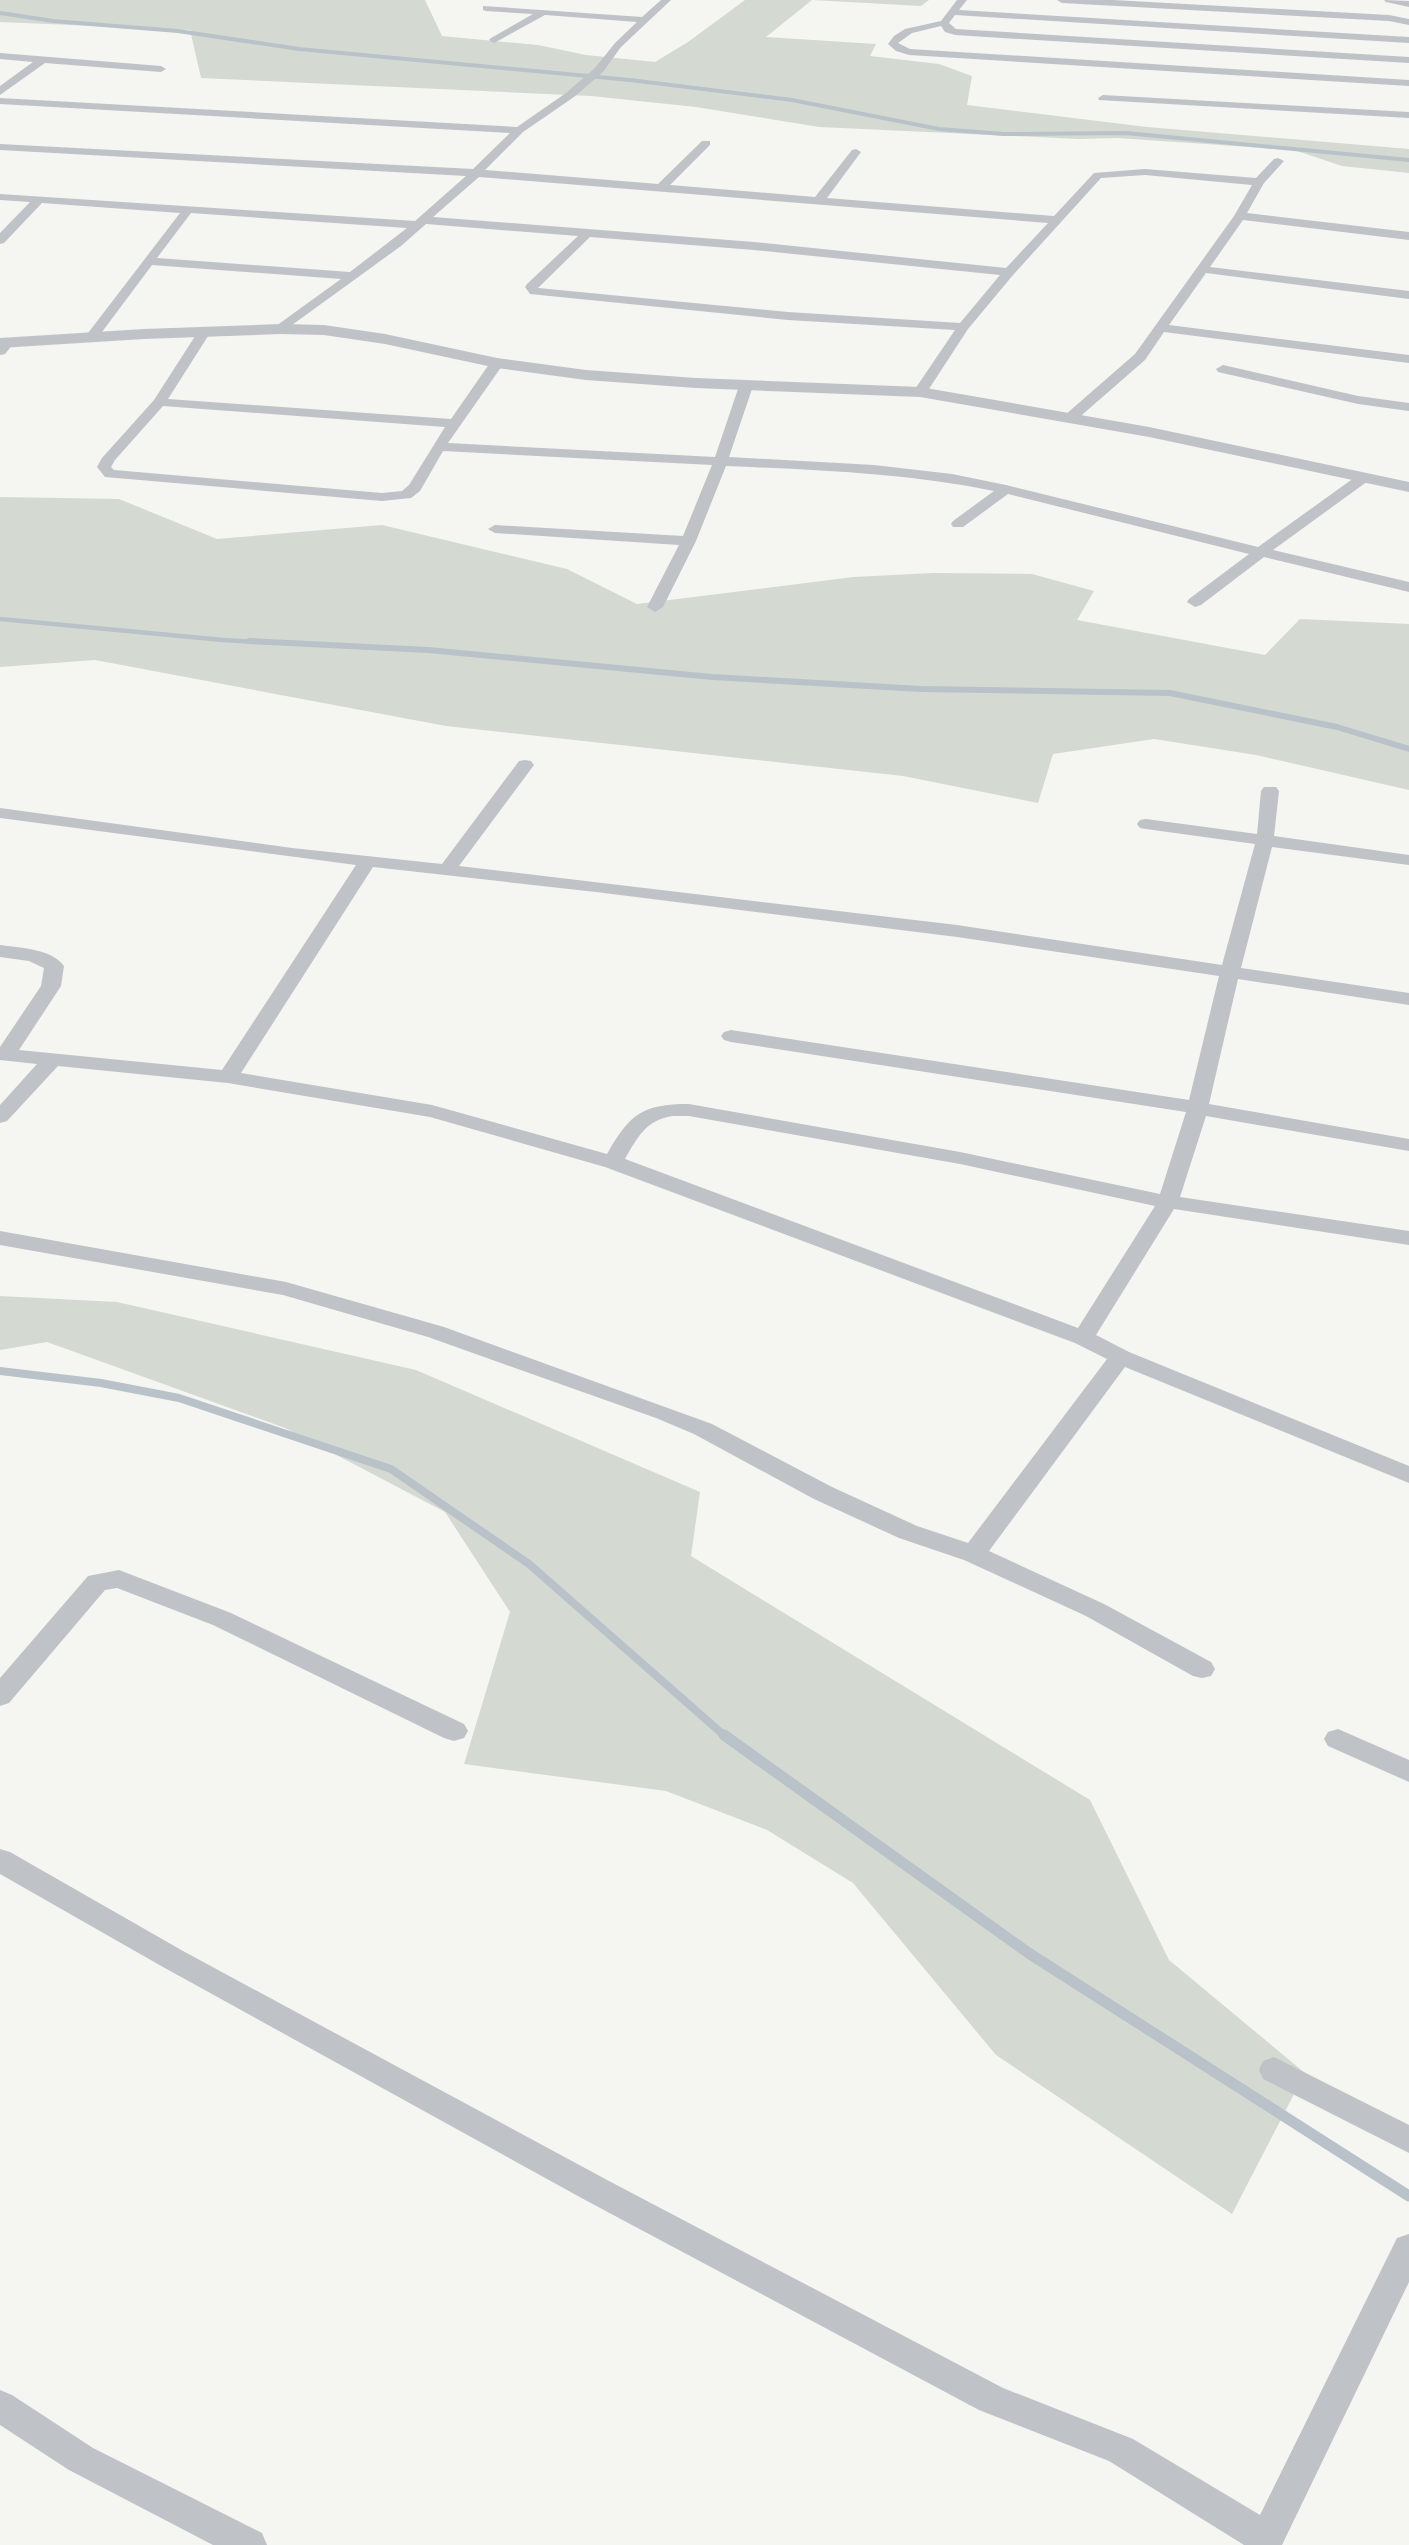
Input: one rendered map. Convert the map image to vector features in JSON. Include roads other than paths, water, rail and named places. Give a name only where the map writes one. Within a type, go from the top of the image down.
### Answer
[{"type":"street","points":[[281,329],[397,243],[476,173],[519,130],[570,95],[599,70],[618,45],[666,0]]},
{"type":"street","points":[[962,0],[944,23],[914,28],[896,37],[893,44],[899,50],[909,52],[1409,83]]},
{"type":"street","points":[[1062,0],[1389,18],[1409,22]]},
{"type":"street","points":[[1389,0],[1409,4]]},
{"type":"street","points":[[486,8],[644,20]]},
{"type":"street","points":[[952,12],[1409,40]]},
{"type":"street","points":[[494,40],[542,13]]},
{"type":"street","points":[[944,23],[948,30],[955,32],[1409,60]]},
{"type":"street","points":[[0,56],[41,61],[161,69]]},
{"type":"street","points":[[0,92],[15,78],[41,61]]},
{"type":"street","points":[[1103,98],[1409,115]]},
{"type":"street","points":[[0,101],[519,130]]},
{"type":"street","points":[[662,187],[706,143]]},
{"type":"street","points":[[0,147],[476,173],[1058,220]]},
{"type":"street","points":[[820,200],[856,152]]},
{"type":"street","points":[[1070,418],[1140,357],[1240,216],[1259,182],[1278,161]]},
{"type":"street","points":[[920,392],[964,327],[1009,272],[1098,175],[1145,172],[1259,182]]},
{"type":"street","points":[[0,197],[188,210],[588,232],[865,256],[1009,272]]},
{"type":"street","points":[[0,240],[40,199]]},
{"type":"street","points":[[91,337],[147,261],[188,210]]},
{"type":"street","points":[[1240,216],[1406,236],[1409,224]]},
{"type":"street","points":[[588,232],[551,270],[531,287],[534,291],[788,316],[879,320],[964,327]]},
{"type":"street","points":[[147,261],[350,276]]},
{"type":"street","points":[[1201,269],[1409,295]]},
{"type":"street","points":[[1160,328],[1409,359]]},
{"type":"street","points":[[3,346],[91,337],[281,329],[324,330],[385,338],[497,362],[586,375],[746,386],[920,392],[1149,432],[1409,487]]},
{"type":"street","points":[[204,333],[159,402],[109,458],[104,467],[110,474],[382,497],[406,495],[415,488],[438,447],[497,362]]},
{"type":"street","points":[[1223,369],[1358,400],[1409,407]]},
{"type":"street","points":[[655,606],[689,541],[721,462],[746,386]]},
{"type":"street","points":[[159,402],[454,423]]},
{"type":"street","points":[[438,447],[874,469],[952,478],[1006,489],[1113,517],[1409,587]]},
{"type":"street","points":[[1195,602],[1363,478]]},
{"type":"street","points":[[958,524],[1006,489]]},
{"type":"street","points":[[495,529],[689,541]]},
{"type":"street","points":[[446,871],[525,764]]},
{"type":"street","points":[[1083,1338],[1168,1202],[1198,1108],[1230,973],[1265,840],[1270,791]]},
{"type":"street","points":[[0,813],[367,862],[596,886],[894,923],[1409,999]]},
{"type":"street","points":[[1146,824],[1409,860]]},
{"type":"street","points":[[228,1077],[367,862]]},
{"type":"street","points":[[0,951],[34,956],[54,966],[51,986],[3,1054],[228,1077],[432,1111],[613,1162],[1083,1338],[1121,1357],[1409,1475]]},
{"type":"street","points":[[730,1036],[1198,1108],[1409,1146]]},
{"type":"street","points":[[0,1117],[52,1060]]},
{"type":"street","points":[[613,1162],[638,1121],[649,1114],[665,1109],[689,1110],[960,1158],[1168,1202],[1409,1238]]},
{"type":"street","points":[[0,1238],[286,1289],[436,1332],[664,1413],[703,1429],[823,1493],[908,1532],[973,1554],[1095,1610],[1202,1669]]},
{"type":"street","points":[[973,1554],[1121,1357]]},
{"type":"street","points":[[0,1696],[98,1582],[119,1579],[222,1619],[454,1731]]},
{"type":"street","points":[[1338,1739],[1409,1772]]},
{"type":"street","points":[[0,1860],[173,1959],[580,2182],[982,2394],[1121,2450],[1240,2520],[1267,2543],[1409,2248]]},
{"type":"street","points":[[1274,2070],[1409,2140]]},
{"type":"street","points":[[0,2406],[81,2459],[249,2545]]},
{"type":"waterway","points":[[0,13],[53,21],[178,31],[299,49],[630,80],[792,100],[939,129],[1004,134],[1126,133],[1409,160]]},
{"type":"waterway","points":[[0,619],[223,640],[275,643]]},
{"type":"waterway","points":[[249,641],[428,650],[712,677],[921,689],[1170,693],[1337,727],[1409,749]]},
{"type":"waterway","points":[[0,1371],[101,1383],[179,1398],[391,1469],[529,1564],[726,1737]]},
{"type":"waterway","points":[[724,1735],[1030,1954],[1409,2196]]}]
